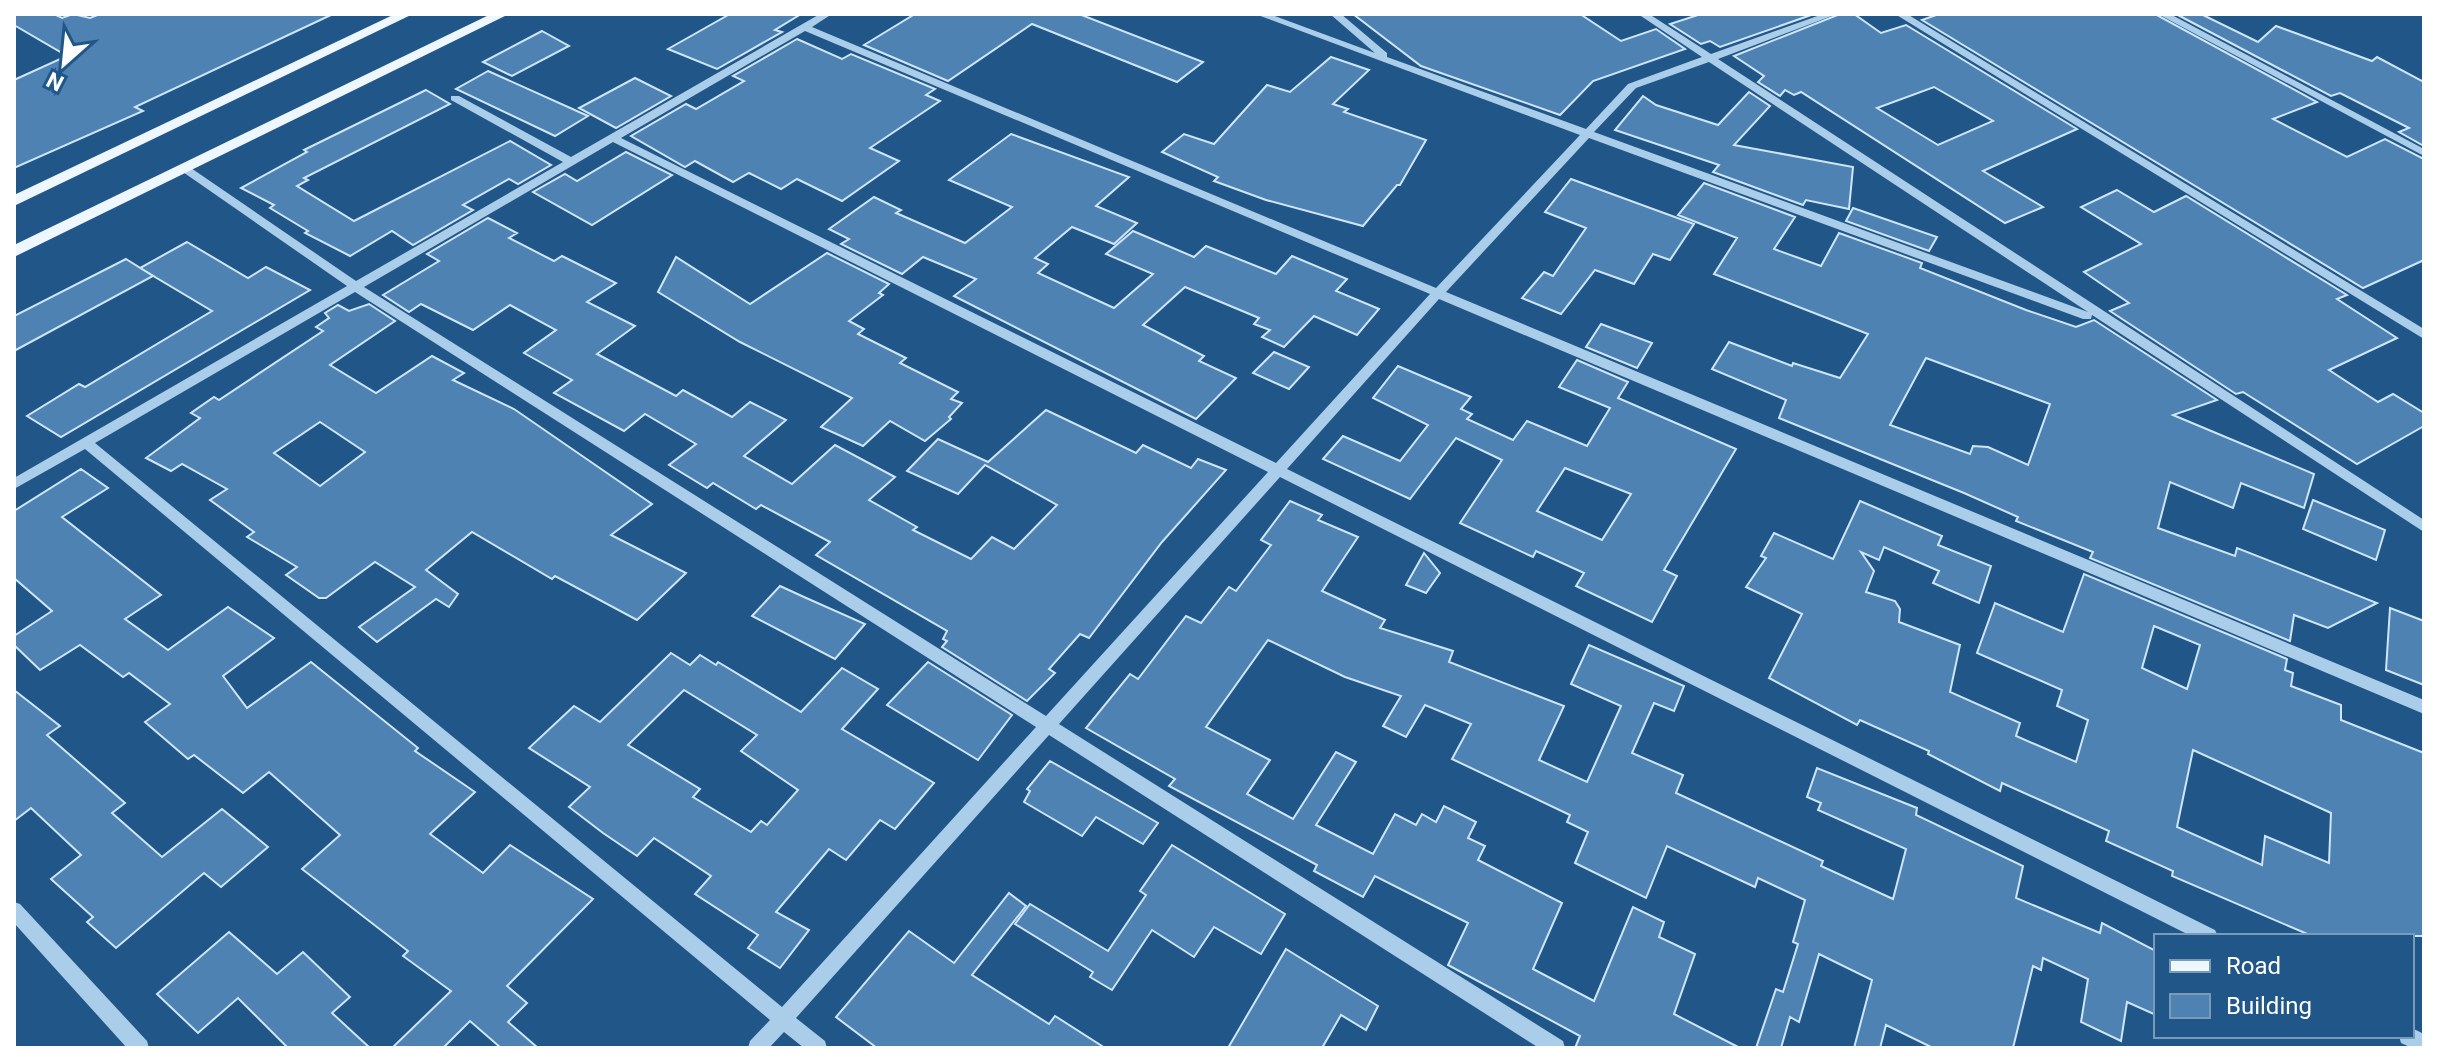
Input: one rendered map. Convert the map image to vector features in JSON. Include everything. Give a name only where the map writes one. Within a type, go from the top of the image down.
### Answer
[{"type":"main road","points":[[16,202],[406,14]]},
{"type":"main road","points":[[14,252],[502,14]]},
{"type":"main road","points":[[14,238],[30,238],[61,229]]},
{"type":"street","points":[[14,484],[353,285],[827,14]]},
{"type":"street","points":[[1260,14],[2110,324]]},
{"type":"street","points":[[1335,14],[1394,62]]},
{"type":"street","points":[[1643,14],[2110,324],[2424,527]]},
{"type":"street","points":[[757,1048],[1436,295],[1632,86],[1832,14]]},
{"type":"street","points":[[1900,14],[2424,335]]},
{"type":"street","points":[[2163,14],[2424,153]]},
{"type":"street","points":[[804,27],[1436,295],[2424,707]]},
{"type":"street","points":[[455,98],[570,161]]},
{"type":"street","points":[[611,137],[2205,934]]},
{"type":"street","points":[[184,168],[353,285],[1556,1048]]},
{"type":"street","points":[[85,442],[818,1048]]},
{"type":"street","points":[[14,910],[140,1048]]},
{"type":"building","points":[[14,14],[54,14],[62,18],[73,14],[90,18],[100,14],[333,14],[135,107],[143,111],[14,168],[14,80],[67,56],[14,25]]},
{"type":"building","points":[[730,14],[801,14],[775,30],[782,32],[717,69],[668,49]]},
{"type":"building","points":[[915,14],[1079,14],[1203,62],[1177,82],[1032,24],[948,81],[864,45]]},
{"type":"building","points":[[1353,14],[1580,14],[1621,41],[1656,29],[1685,49],[1593,81],[1560,115],[1421,66]]},
{"type":"building","points":[[1701,14],[1814,14],[1720,47],[1710,41],[1701,44],[1670,24]]},
{"type":"building","points":[[1840,14],[1854,14],[1881,33],[1906,25],[2077,129],[1983,171],[2043,207],[2005,223],[1801,92],[1794,95],[1785,90],[1780,96],[1758,82],[1764,76],[1734,56]],"holes":[[[1934,87],[1993,121],[1938,145],[1877,108]]]},
{"type":"building","points":[[1939,14],[2155,14],[2317,102],[2273,119],[2347,157],[2385,139],[2424,159],[2424,260],[2363,288],[1922,20]]},
{"type":"building","points":[[2176,14],[2201,14],[2258,42],[2276,26],[2372,61],[2377,57],[2424,82],[2424,146],[2399,132],[2409,128],[2340,93],[2331,96]]},
{"type":"building","points":[[542,31],[569,46],[512,76],[483,62]]},
{"type":"building","points":[[797,39],[842,59],[851,54],[935,89],[926,95],[940,101],[870,148],[899,161],[842,201],[797,179],[781,189],[749,173],[733,182],[695,161],[685,167],[631,136],[686,104],[696,109],[744,81],[733,76]]},
{"type":"building","points":[[1331,57],[1369,70],[1333,104],[1348,109],[1344,112],[1426,140],[1400,185],[1363,226],[1266,200],[1214,181],[1218,177],[1162,152],[1184,134],[1214,144],[1267,85],[1290,92]]},
{"type":"building","points":[[488,71],[588,116],[555,136],[456,89]]},
{"type":"building","points":[[635,78],[671,96],[616,128],[579,108]]},
{"type":"building","points":[[426,90],[450,104],[304,178],[308,180],[297,186],[354,221],[510,141],[551,165],[518,184],[509,179],[463,205],[473,210],[413,245],[392,231],[350,256],[305,233],[308,231],[270,208],[274,205],[241,188],[307,152],[304,150]]},
{"type":"building","points":[[1749,92],[1770,106],[1734,145],[1853,167],[1849,209],[1806,200],[1803,205],[1713,172],[1719,165],[1615,130],[1643,96],[1656,105],[1718,125]]},
{"type":"building","points":[[1011,134],[1129,177],[1096,206],[1137,223],[1114,244],[1072,227],[1035,258],[1048,264],[1038,273],[1114,308],[1153,274],[1106,254],[1133,231],[1194,257],[1206,246],[1276,274],[1292,256],[1347,279],[1336,291],[1379,309],[1357,335],[1314,316],[1284,347],[1262,337],[1270,330],[1254,324],[1259,318],[1185,287],[1143,325],[1204,356],[1199,361],[1236,378],[1196,419],[954,296],[976,279],[923,257],[902,274],[841,244],[849,239],[829,229],[874,197],[901,210],[896,213],[965,243],[1012,207],[949,180]]},
{"type":"building","points":[[626,152],[672,175],[592,225],[533,192],[565,174],[577,181]]},
{"type":"building","points":[[1571,179],[1694,224],[1670,260],[1653,254],[1634,284],[1595,270],[1561,314],[1522,298],[1544,272],[1553,276],[1586,228],[1545,212]]},
{"type":"building","points":[[1704,183],[1795,217],[1774,249],[1821,266],[1839,233],[1922,263],[1920,268],[2026,310],[2076,327],[2094,320],[2217,400],[2173,415],[2314,474],[2304,508],[2241,483],[2233,508],[2170,482],[2158,528],[2235,556],[2237,548],[2377,603],[2328,628],[2294,615],[2290,641],[2090,558],[2093,552],[2016,521],[2018,517],[1964,493],[1779,418],[1786,400],[1712,369],[1729,342],[1792,366],[1793,363],[1840,378],[1868,334],[1714,274],[1737,238],[1678,215]],"holes":[[[1926,358],[2050,404],[2028,465],[1988,447],[1973,446],[1970,454],[1890,425]]]},
{"type":"building","points":[[2117,190],[2154,212],[2186,196],[2347,295],[2337,299],[2397,338],[2329,370],[2378,402],[2393,394],[2424,413],[2424,426],[2357,464],[2243,392],[2236,394],[2110,311],[2129,303],[2084,272],[2141,244],[2081,207]]},
{"type":"building","points":[[1853,208],[1937,237],[1929,251],[1846,221]]},
{"type":"building","points":[[488,218],[517,233],[509,238],[554,261],[562,256],[616,283],[587,302],[635,326],[597,354],[676,396],[683,390],[732,417],[750,402],[786,420],[744,456],[792,484],[835,445],[895,477],[869,500],[917,527],[913,530],[971,559],[992,537],[1014,549],[1057,505],[985,465],[958,494],[907,471],[938,439],[988,462],[1046,410],[1136,453],[1143,445],[1191,468],[1198,459],[1226,470],[1162,542],[1089,638],[1080,634],[1049,669],[1055,673],[1027,701],[942,647],[947,641],[943,639],[947,631],[816,555],[830,542],[761,505],[756,509],[713,483],[707,488],[669,465],[696,444],[645,414],[624,431],[554,393],[572,380],[524,353],[556,330],[510,305],[473,330],[421,304],[409,312],[383,295],[439,261],[427,254]]},
{"type":"building","points":[[187,242],[248,278],[266,267],[310,290],[61,437],[27,416],[79,384],[85,387],[212,311],[140,268]]},
{"type":"building","points":[[827,253],[889,284],[879,293],[883,295],[849,321],[864,329],[858,334],[906,358],[900,363],[958,392],[951,399],[962,403],[949,417],[951,419],[925,441],[890,421],[863,446],[821,427],[852,398],[740,342],[658,292],[676,257],[750,304]]},
{"type":"building","points":[[126,259],[153,276],[14,351],[14,316]]},
{"type":"building","points":[[369,304],[395,321],[330,365],[376,393],[432,356],[464,373],[453,380],[514,409],[652,504],[611,535],[686,573],[637,620],[555,576],[552,579],[472,532],[426,570],[458,594],[449,607],[436,599],[377,642],[359,627],[415,587],[375,562],[326,598],[319,598],[286,575],[297,567],[247,537],[254,532],[210,500],[227,489],[182,464],[171,471],[146,458],[200,418],[191,413],[214,397],[219,400],[323,331],[316,327],[329,318],[325,313],[338,305],[349,311]],"holes":[[[320,422],[365,452],[320,486],[274,453]]]},
{"type":"building","points":[[1601,324],[1652,343],[1637,368],[1586,347]]},
{"type":"building","points":[[1274,352],[1309,367],[1289,389],[1253,373]]},
{"type":"building","points":[[1577,360],[1628,382],[1618,398],[1736,449],[1664,570],[1677,576],[1652,622],[1576,586],[1584,573],[1536,551],[1533,557],[1460,523],[1502,460],[1456,438],[1410,499],[1323,459],[1343,436],[1400,461],[1428,425],[1373,398],[1398,366],[1471,397],[1461,409],[1472,414],[1467,419],[1513,440],[1527,421],[1587,446],[1610,408],[1559,387]],"holes":[[[1565,468],[1631,494],[1602,540],[1537,511]]]},
{"type":"building","points":[[81,469],[108,488],[62,517],[161,595],[125,619],[168,650],[228,607],[274,638],[223,676],[247,708],[311,662],[418,748],[415,751],[475,792],[430,834],[483,873],[510,845],[593,899],[507,986],[527,1003],[508,1022],[538,1048],[501,1048],[470,1021],[443,1048],[392,1048],[451,991],[403,956],[408,951],[302,869],[340,835],[269,772],[243,793],[194,755],[188,759],[145,722],[170,704],[129,673],[123,677],[80,645],[40,670],[14,645],[14,636],[52,611],[14,578],[14,511]]},
{"type":"building","points":[[2313,500],[2385,530],[2376,560],[2303,529]]},
{"type":"building","points":[[1290,501],[1322,515],[1318,520],[1358,537],[1322,591],[1385,620],[1380,628],[1453,651],[1449,662],[1564,706],[1539,760],[1587,782],[1621,706],[1571,684],[1589,645],[1684,686],[1674,711],[1654,703],[1632,753],[1683,775],[1676,793],[1823,861],[1821,866],[1893,899],[1906,849],[1818,810],[1821,803],[1807,797],[1817,768],[1917,808],[1916,815],[2023,866],[2016,898],[2100,933],[2102,923],[2154,950],[2154,1014],[2127,1002],[2121,1041],[2081,1022],[2088,979],[2043,958],[2041,970],[2033,966],[2013,1048],[1933,1048],[1886,1025],[1880,1048],[1854,1048],[1872,980],[1819,954],[1799,1022],[1790,1017],[1781,1048],[1756,1048],[1776,989],[1783,992],[1798,944],[1793,942],[1805,900],[1758,878],[1755,887],[1667,846],[1646,898],[1575,863],[1588,832],[1567,822],[1570,815],[1452,759],[1471,724],[1425,705],[1406,737],[1383,726],[1401,696],[1345,677],[1268,640],[1206,727],[1270,760],[1247,794],[1293,819],[1336,752],[1356,762],[1316,825],[1373,854],[1395,814],[1416,825],[1422,814],[1436,822],[1444,806],[1476,822],[1468,838],[1485,846],[1478,860],[1562,903],[1533,969],[1594,1001],[1633,907],[1664,922],[1659,937],[1695,954],[1674,1014],[1740,1048],[1575,1048],[1580,1036],[1448,965],[1468,923],[1375,876],[1363,897],[1314,871],[1317,865],[1169,786],[1175,779],[1086,728],[1130,674],[1138,679],[1186,616],[1201,623],[1229,587],[1236,591],[1271,545],[1261,540]]},
{"type":"building","points":[[1860,501],[1942,536],[1938,545],[1991,566],[1979,603],[1933,583],[1939,571],[1884,547],[1879,560],[1861,552],[1874,571],[1866,592],[1895,601],[1900,609],[1899,622],[1960,645],[1950,692],[2020,723],[2016,736],[2076,762],[2088,720],[2057,706],[2062,690],[1977,653],[1995,603],[2063,632],[2084,574],[2287,659],[2285,670],[2293,673],[2291,686],[2341,705],[2341,720],[2424,753],[2424,936],[2307,934],[2172,876],[2173,871],[2106,841],[2109,831],[2002,783],[2000,791],[1928,754],[1929,751],[1860,720],[1857,725],[1769,678],[1802,614],[1746,587],[1766,558],[1761,556],[1774,533],[1833,559]],"holes":[[[2154,626],[2200,645],[2187,689],[2142,668]],[[2193,750],[2331,813],[2329,863],[2265,836],[2262,865],[2177,827]]]},
{"type":"building","points":[[1424,553],[1440,573],[1426,593],[1406,585]]},
{"type":"building","points":[[780,586],[865,624],[835,659],[752,616]]},
{"type":"building","points":[[2390,608],[2424,621],[2424,685],[2386,670]]},
{"type":"building","points":[[671,653],[690,665],[700,655],[716,665],[718,662],[801,712],[842,668],[878,689],[842,729],[934,783],[895,829],[880,820],[846,860],[829,849],[776,912],[809,930],[780,968],[748,948],[758,935],[695,894],[711,876],[654,838],[637,856],[603,833],[569,807],[590,787],[529,748],[574,706],[600,722]],"holes":[[[684,690],[757,735],[741,751],[798,790],[767,825],[761,821],[751,832],[693,797],[700,789],[628,745]]]},
{"type":"building","points":[[928,662],[1012,715],[978,760],[887,705]]},
{"type":"building","points":[[14,690],[60,726],[47,735],[125,803],[112,813],[162,857],[222,809],[268,847],[221,887],[204,873],[116,948],[87,922],[93,917],[51,879],[81,855],[31,808],[14,821]]},
{"type":"building","points":[[1050,761],[1158,823],[1143,844],[1096,817],[1082,836],[1024,802],[1030,791],[1027,789]]},
{"type":"building","points":[[1172,845],[1285,914],[1261,954],[1214,927],[1194,957],[1152,930],[1112,990],[1090,977],[1093,972],[1015,924],[1030,904],[1108,951],[1146,895],[1140,891]]},
{"type":"building","points":[[1009,893],[1026,906],[972,975],[1049,1024],[1055,1016],[1105,1048],[877,1048],[836,1017],[909,931],[954,963]]},
{"type":"building","points":[[229,932],[277,974],[303,952],[350,997],[332,1013],[370,1048],[288,1048],[238,998],[198,1033],[157,994]]},
{"type":"building","points":[[1286,949],[1378,1006],[1366,1030],[1341,1015],[1322,1048],[1228,1048]]}]
